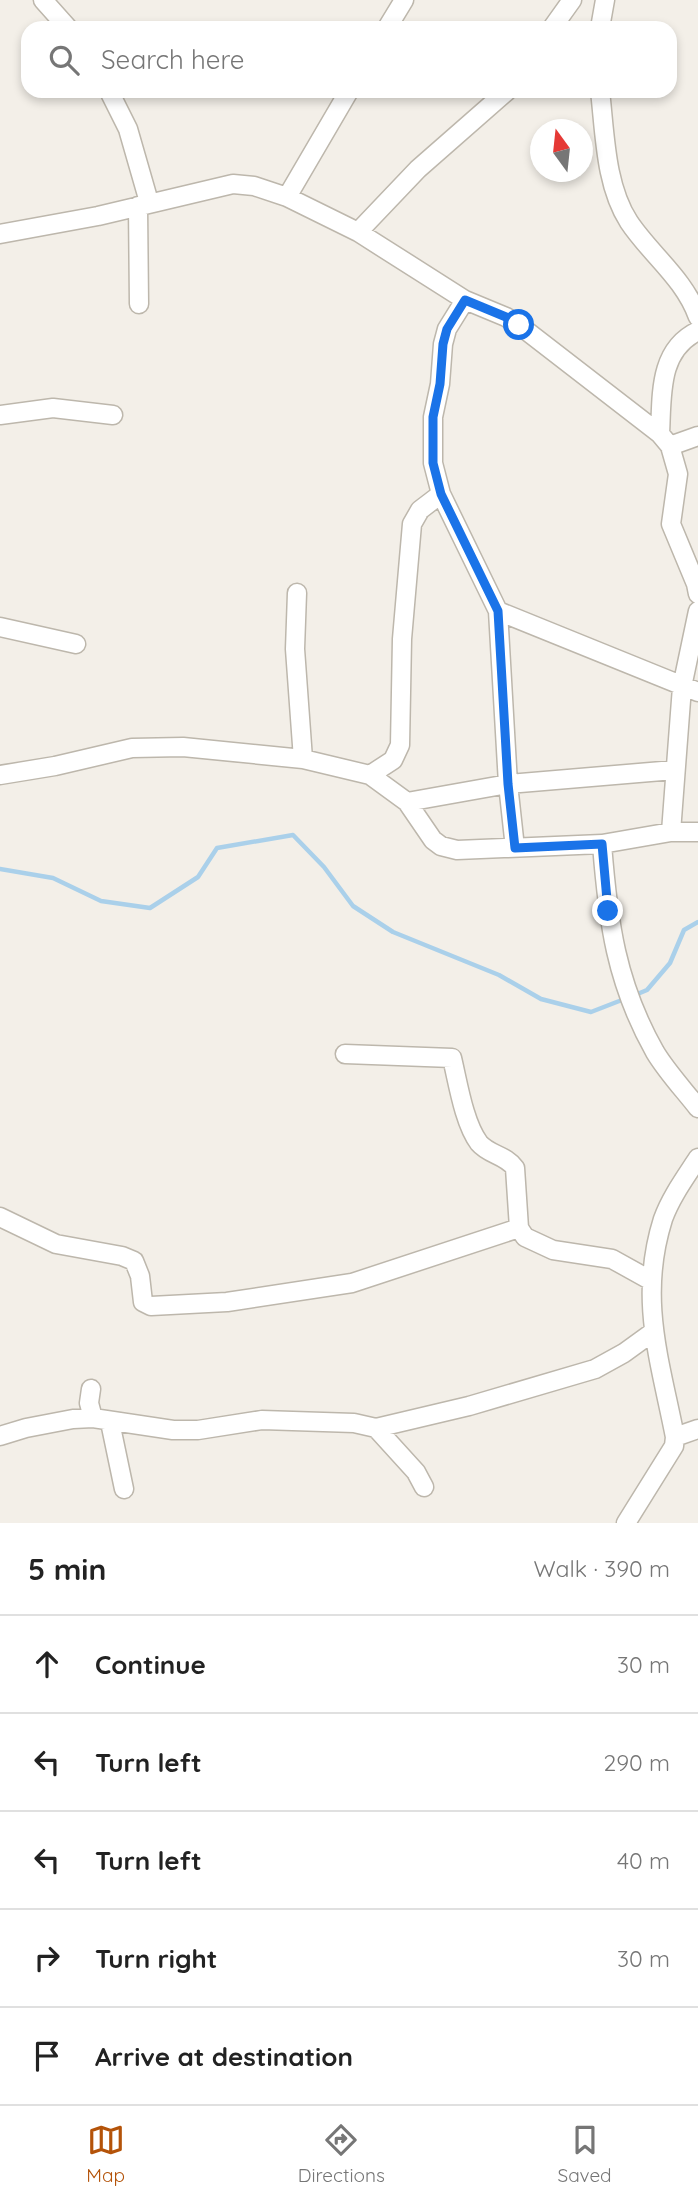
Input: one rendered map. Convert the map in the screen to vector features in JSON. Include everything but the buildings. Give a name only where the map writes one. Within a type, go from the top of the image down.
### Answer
[{"type":"street","points":[[43,0],[62,21]]},
{"type":"street","points":[[391,21],[404,0]]},
{"type":"street","points":[[557,21],[572,0]]},
{"type":"street","points":[[601,21],[605,0]]},
{"type":"street","points":[[112,98],[128,129],[143,204],[139,304]]},
{"type":"street","points":[[287,197],[345,98]]},
{"type":"street","points":[[358,232],[418,169],[499,98]]},
{"type":"street","points":[[601,98],[610,171],[620,206],[630,223],[687,291],[698,317]]},
{"type":"street","points":[[0,234],[98,216],[233,184],[254,186],[287,197],[358,232],[465,300],[519,325],[665,440],[698,436]]},
{"type":"street","points":[[465,300],[445,337],[433,417],[433,463],[441,494],[498,611],[508,784],[515,848]]},
{"type":"street","points":[[697,587],[671,524],[678,474],[665,440],[663,381],[676,346],[698,331]]},
{"type":"street","points":[[0,415],[53,408],[113,415]]},
{"type":"street","points":[[370,775],[393,760],[400,745],[402,639],[412,524],[420,510],[441,494]]},
{"type":"street","points":[[298,593],[295,649],[303,759]]},
{"type":"street","points":[[498,611],[690,689]]},
{"type":"street","points":[[671,832],[674,770],[690,689],[698,611]]},
{"type":"street","points":[[0,626],[76,644]]},
{"type":"street","points":[[0,775],[55,766],[132,748],[183,747],[303,759],[370,775],[407,802],[433,840],[441,846],[457,850],[602,844],[671,832],[698,832]]},
{"type":"street","points":[[407,802],[508,784],[674,770]]},
{"type":"street","points":[[602,844],[614,950],[628,992],[656,1054],[698,1108]]},
{"type":"street","points":[[345,1054],[452,1058],[472,1132],[487,1150],[501,1156],[515,1168],[519,1228],[525,1237],[553,1250],[612,1259],[650,1280]]},
{"type":"street","points":[[626,1523],[674,1446],[675,1437],[653,1332],[650,1280],[664,1218],[677,1190],[698,1158]]},
{"type":"street","points":[[0,1217],[56,1244],[122,1256],[134,1261],[140,1276],[143,1302],[151,1306],[227,1302],[352,1283],[519,1228]]},
{"type":"street","points":[[0,1436],[73,1419],[102,1420],[173,1430],[198,1430],[262,1420],[354,1423],[376,1428],[481,1403],[595,1369],[624,1353],[653,1332]]},
{"type":"street","points":[[91,1389],[89,1403],[102,1420],[124,1489]]},
{"type":"street","points":[[376,1428],[416,1472],[424,1487]]},
{"type":"street","points":[[675,1437],[698,1429]]},
{"type":"waterway","points":[[0,869],[53,878],[101,901],[150,908],[198,877],[217,848],[293,835],[324,867],[353,906],[393,932],[499,975],[541,999],[591,1012],[627,998]]},
{"type":"waterway","points":[[635,995],[647,990],[670,963],[684,930],[698,922]]},
{"type":"route","points":[[519,325],[465,300],[455,314],[443,344],[440,384],[433,417],[433,463],[441,494],[498,611],[508,784],[515,848],[602,844],[608,911]]}]
